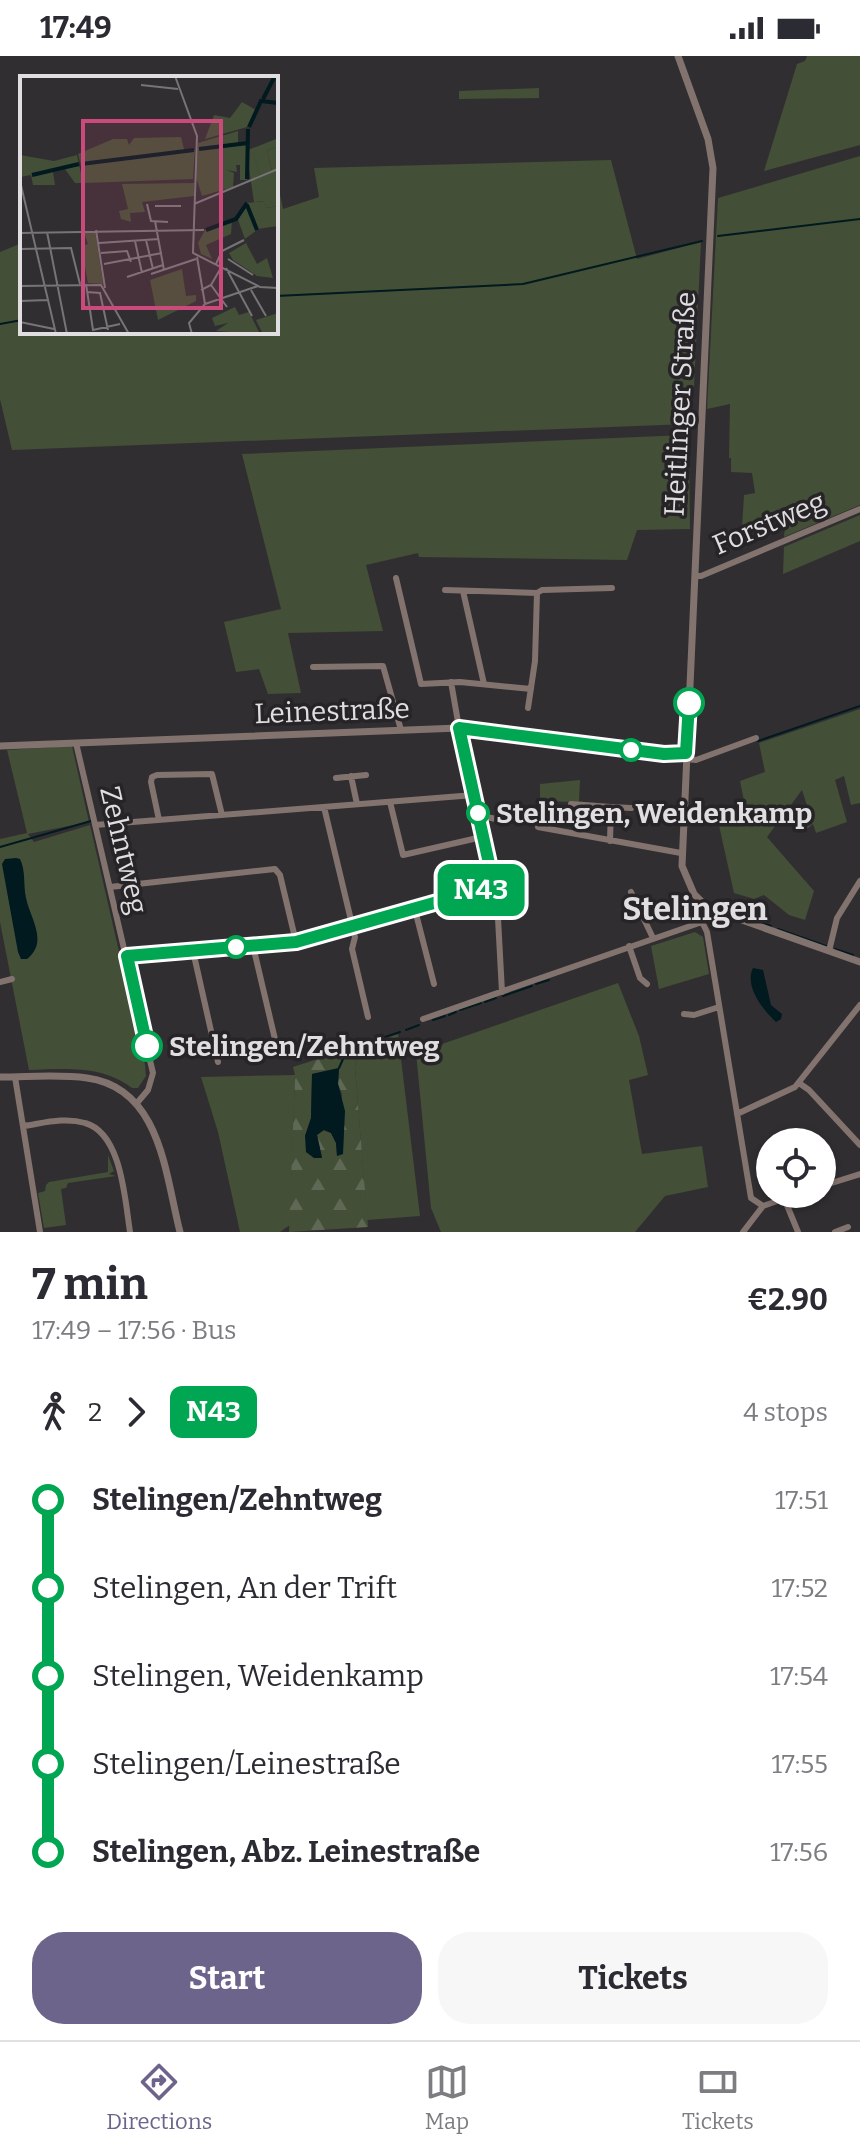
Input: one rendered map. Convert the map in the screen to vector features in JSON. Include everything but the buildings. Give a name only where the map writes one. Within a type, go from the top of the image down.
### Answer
[{"type":"street","name":"Heitlinger Straße","points":[[678,56],[708,139],[713,168],[681,853]]},
{"type":"street","name":"Forstweg","points":[[695,576],[860,509]]},
{"type":"street","points":[[396,578],[421,684],[451,682],[531,689]]},
{"type":"street","points":[[445,590],[537,593],[542,590],[612,588]]},
{"type":"street","points":[[463,591],[484,684]]},
{"type":"street","points":[[528,708],[535,661],[537,593]]},
{"type":"street","points":[[313,667],[383,666],[401,730]]},
{"type":"street","points":[[451,682],[497,900],[502,992]]},
{"type":"street","name":"Leinestraße","points":[[0,746],[459,728],[686,756]]},
{"type":"street","points":[[686,756],[696,760],[756,738]]},
{"type":"street","name":"Zehntweg","points":[[76,743],[153,1073],[148,1090],[137,1103]]},
{"type":"street","points":[[159,820],[151,782],[152,777],[157,775],[213,774],[222,815]]},
{"type":"street","points":[[336,778],[366,775]]},
{"type":"street","points":[[351,776],[357,804]]},
{"type":"street","points":[[95,825],[474,795]]},
{"type":"street","points":[[390,802],[403,855],[482,837]]},
{"type":"street","points":[[571,804],[631,808]]},
{"type":"street","points":[[324,807],[353,927],[355,941],[352,949],[368,1017]]},
{"type":"street","points":[[610,841],[611,807]]},
{"type":"street","points":[[478,815],[509,822]]},
{"type":"street","points":[[538,827],[681,853],[689,885],[708,908],[860,962]]},
{"type":"street","points":[[110,887],[275,869],[280,875],[296,942]]},
{"type":"street","points":[[829,951],[837,918],[860,881]]},
{"type":"street","points":[[127,956],[296,942],[494,886]]},
{"type":"street","points":[[631,892],[653,938]]},
{"type":"street","points":[[423,1019],[702,922],[708,908]]},
{"type":"street","points":[[415,910],[434,984]]},
{"type":"street","points":[[702,922],[707,932],[751,1198],[756,1201]]},
{"type":"street","points":[[253,946],[278,1052]]},
{"type":"street","points":[[629,946],[640,978],[647,984]]},
{"type":"street","points":[[193,951],[218,1062]]},
{"type":"street","points":[[0,982],[12,979]]},
{"type":"street","points":[[737,1114],[799,1083],[860,1005]]},
{"type":"street","points":[[684,1014],[694,1015],[719,1007]]},
{"type":"street","points":[[0,1077],[70,1076],[100,1080],[121,1090],[137,1103],[160,1147],[180,1232]]},
{"type":"street","points":[[15,1077],[40,1232]]},
{"type":"street","points":[[799,1083],[860,1145]]},
{"type":"street","points":[[24,1126],[67,1121],[89,1124],[100,1131],[118,1165],[130,1232]]},
{"type":"street","points":[[836,1182],[860,1174]]},
{"type":"street","points":[[743,1232],[761,1208]]},
{"type":"street","points":[[788,1208],[798,1232]]},
{"type":"street","points":[[835,1232],[848,1227]]},
{"type":"green space","points":[[807,56],[860,56],[860,145],[764,171],[797,64],[805,61]]},
{"type":"green space","points":[[539,88],[539,98],[459,99],[459,91]]},
{"type":"green space","points":[[860,156],[860,505],[784,537],[786,513],[742,528],[744,495],[755,493],[752,473],[731,472],[730,404],[707,409],[718,198]]},
{"type":"green space","points":[[611,160],[637,259],[701,242],[694,387],[688,424],[12,450],[0,399],[0,252],[20,244],[20,334],[278,334],[278,185],[283,209],[319,197],[314,168]]},
{"type":"green space","points":[[685,435],[689,444],[690,529],[637,530],[627,560],[419,557],[418,553],[366,565],[383,631],[288,633],[301,693],[268,694],[259,669],[236,672],[224,622],[281,609],[242,454]]},
{"type":"green space","points":[[860,515],[860,541],[783,574],[784,547]]},
{"type":"green space","points":[[860,709],[860,803],[851,805],[844,776],[835,780],[847,822],[816,833],[813,824],[807,829],[801,828],[801,818],[811,818],[802,790],[767,837],[814,891],[805,920],[789,915],[764,895],[754,899],[734,893],[718,821],[746,811],[740,781],[765,772],[759,743]]},
{"type":"green space","points":[[72,746],[89,822],[28,834],[34,842],[90,825],[145,1065],[146,1076],[138,1088],[96,1072],[29,1070],[0,922],[0,839],[27,833],[7,750]]},
{"type":"green space","points":[[580,780],[579,802],[540,801],[540,784]]},
{"type":"green space","points":[[695,932],[703,937],[709,974],[659,989],[651,946]]},
{"type":"green space","points":[[618,983],[639,1036],[648,1075],[629,1080],[642,1154],[702,1146],[708,1187],[665,1196],[635,1232],[441,1232],[431,1208],[416,1053]]},
{"type":"green space","points":[[398,1034],[420,1216],[367,1220],[355,1067],[358,1046]]},
{"type":"green space","points":[[358,1046],[355,1067],[368,1227],[289,1232],[293,1067]],"holes":[[[339,1068],[338,1084],[342,1094],[337,1156],[331,1133],[323,1130],[317,1135],[322,1157],[305,1136],[311,1118],[312,1074]]]},
{"type":"green space","points":[[295,1075],[290,1225],[280,1232],[240,1232],[218,1132],[201,1077]]},
{"type":"green space","points":[[108,1155],[114,1171],[109,1174],[116,1176],[68,1183],[66,1188],[61,1189],[66,1225],[44,1228],[38,1193],[45,1191],[49,1182],[108,1172]]},
{"type":"water","points":[[16,858],[22,864],[26,898],[37,938],[37,945],[27,959],[21,959],[18,952],[2,864],[5,859]]},
{"type":"water","points":[[753,968],[763,970],[771,1005],[782,1014],[776,1022],[753,990]]},
{"type":"water","points":[[339,1068],[338,1084],[345,1111],[343,1154],[337,1156],[331,1133],[324,1130],[317,1135],[322,1158],[314,1158],[306,1152],[305,1136],[311,1118],[312,1074]]},
{"type":"waterway","points":[[718,236],[860,219]]},
{"type":"waterway","points":[[278,296],[523,284],[702,241]]},
{"type":"waterway","points":[[0,324],[20,320]]},
{"type":"waterway","points":[[758,741],[860,706]]},
{"type":"waterway","points":[[0,847],[91,821]]},
{"type":"waterway","points":[[760,922],[771,926]]},
{"type":"waterway","points":[[778,929],[826,946]]},
{"type":"waterway","points":[[835,949],[853,955]]},
{"type":"waterway","points":[[536,984],[549,980]]},
{"type":"waterway","points":[[503,996],[532,986]]},
{"type":"waterway","points":[[485,1002],[496,998]]},
{"type":"waterway","points":[[460,1010],[481,1003]]},
{"type":"waterway","points":[[449,1015],[456,1012]]},
{"type":"waterway","points":[[433,1020],[445,1016]]},
{"type":"waterway","points":[[406,1030],[419,1025]]},
{"type":"waterway","points":[[339,1068],[347,1050],[400,1032]]},
{"type":"bus line","name":"N43","points":[[147,1046],[127,956],[296,942],[494,886],[459,728],[664,754],[686,753],[689,703]]},
{"type":"place","name":"Stelingen, Weidenkamp","points":[[478,813]]},
{"type":"place","name":"Stelingen/Zehntweg","points":[[147,1046]]},
{"type":"district","name":"Stelingen","points":[[695,909]]}]
